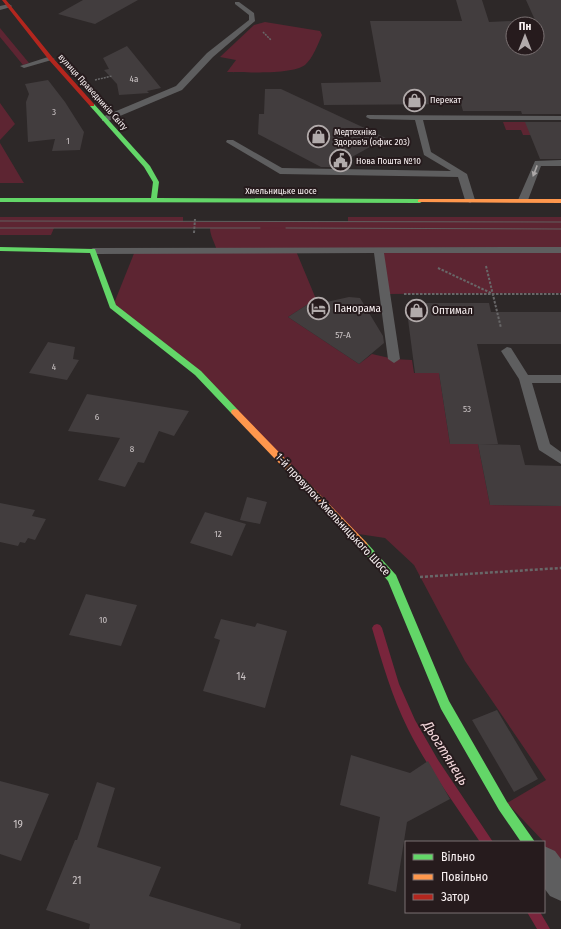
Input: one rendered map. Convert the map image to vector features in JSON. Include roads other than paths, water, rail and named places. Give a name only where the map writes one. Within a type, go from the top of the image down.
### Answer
[{"type":"main road","name":"вулиця Праведників Світу","points":[[4,5],[147,166],[156,182],[154,200]]},
{"type":"main road","name":"Хмельницьке шосе","points":[[0,200],[561,201]]},
{"type":"main road","points":[[0,249],[93,251]]},
{"type":"main road","name":"1-й провулок Хмельницького Шосе","points":[[93,251],[113,306],[198,373],[352,533],[392,578],[445,705],[503,806],[528,841]]},
{"type":"street","points":[[545,863],[561,885]]},
{"type":"lane","points":[[105,119],[179,88],[210,55],[252,21],[252,14],[237,3]]},
{"type":"lane","points":[[24,66],[51,59]]},
{"type":"lane","points":[[370,117],[561,118]]},
{"type":"lane","points":[[418,117],[427,153],[462,174],[470,200]]},
{"type":"lane","points":[[230,142],[280,171],[462,174]]},
{"type":"lane","points":[[523,200],[538,163],[561,163]]},
{"type":"lane","points":[[93,251],[561,250]]},
{"type":"lane","points":[[379,251],[394,359]]},
{"type":"lane","points":[[507,351],[525,379],[544,447],[561,459]]},
{"type":"lane","points":[[525,379],[561,379]]},
{"type":"waterway","name":"Дьогтянець","points":[[377,628],[394,684],[411,724],[434,764],[486,841]]},
{"type":"waterway","name":"Дьогтянець","points":[[534,913],[544,929]]},
{"type":"tram line","points":[[0,221],[561,222]]},
{"type":"tram line","points":[[0,228],[260,228]]},
{"type":"tram line","points":[[286,228],[561,229]]},
{"type":"place","name":"Перекат","points":[[415,100]]},
{"type":"place","name":"Медтехніка Здоров'я (офис 203)","points":[[319,137]]},
{"type":"place","name":"Нова Пошта №10","points":[[341,161]]},
{"type":"place","name":"Панорама","points":[[318,308]]},
{"type":"place","name":"Оптимал","points":[[416,310]]}]
